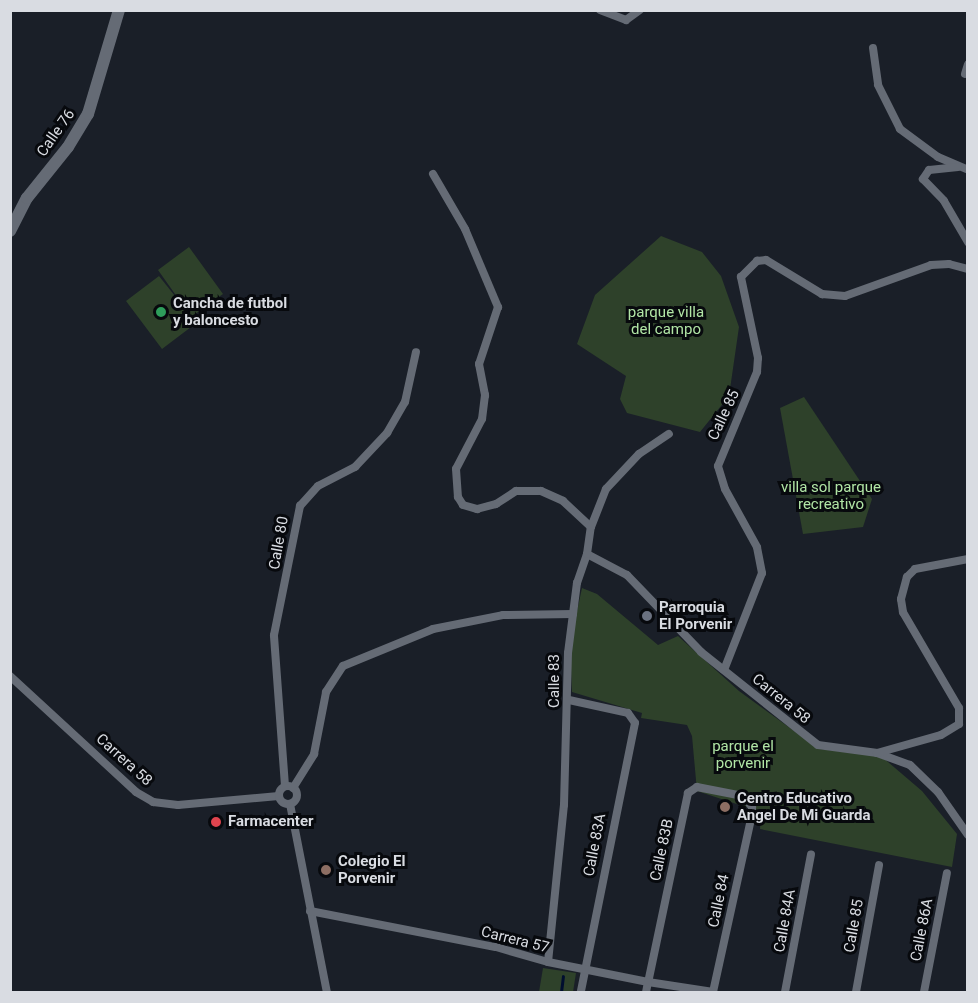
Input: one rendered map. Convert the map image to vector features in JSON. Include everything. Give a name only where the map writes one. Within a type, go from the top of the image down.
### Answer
[{"type":"street","name":"Calle 76","points":[[10,231],[27,198],[68,147],[88,114],[119,10]]},
{"type":"street","points":[[600,10],[626,20],[640,10]]},
{"type":"street","points":[[873,48],[878,86],[892,119],[938,157],[963,168]]},
{"type":"street","points":[[964,74],[968,64]]},
{"type":"street","points":[[963,168],[929,170],[922,179],[944,201],[968,242]]},
{"type":"street","points":[[433,174],[465,229],[498,308],[479,364],[485,395],[482,419],[456,469],[458,497],[463,505],[477,509],[496,504],[516,491],[541,491],[563,501],[591,527]]},
{"type":"street","name":"Calle 85","points":[[724,670],[762,573],[757,547],[725,489],[718,466],[757,372],[758,358],[741,277],[757,261],[766,260],[822,294],[845,296],[931,265],[949,264],[968,269]]},
{"type":"street","name":"Calle 80","points":[[289,787],[274,635],[300,506],[318,486],[355,467],[387,433],[405,402],[416,352]]},
{"type":"street","name":"Calle 83","points":[[548,962],[564,805],[569,700],[568,659],[577,583],[587,554],[591,527],[606,489],[618,473],[639,453],[669,434]]},
{"type":"street","name":"Carrera 58","points":[[587,554],[627,575],[724,670],[818,745],[877,753],[910,765],[929,782],[968,836]]},
{"type":"street","points":[[877,753],[941,735],[958,724],[959,708],[903,612],[901,599],[903,585],[915,569],[968,559]]},
{"type":"street","points":[[290,804],[282,802],[279,795],[289,787],[314,754],[326,692],[343,666],[433,629],[503,615],[573,614]]},
{"type":"street","name":"Carrera 58","points":[[10,676],[136,792],[153,802],[178,805],[279,795]]},
{"type":"street","name":"Calle 83A","points":[[569,700],[628,713],[635,723],[581,968],[581,990]]},
{"type":"street","points":[[289,787],[297,795],[290,804],[327,993]]},
{"type":"street","name":"Calle 83B","points":[[646,993],[688,793],[698,787],[743,796],[752,807],[752,815]]},
{"type":"street","name":"Calle 84","points":[[713,993],[752,815]]},
{"type":"street","name":"Calle 84A","points":[[785,993],[811,854]]},
{"type":"street","name":"Calle 85","points":[[856,993],[879,864]]},
{"type":"street","name":"Calle 86A","points":[[924,993],[947,873]]},
{"type":"street","name":"Carrera 57","points":[[310,911],[496,947],[548,962],[713,993]]},
{"type":"green space","name":"parque villa del campo","points":[[661,236],[702,252],[721,276],[739,327],[729,396],[700,432],[627,413],[620,399],[626,376],[577,344],[595,295]]},
{"type":"green space","points":[[189,247],[223,294],[191,317],[195,324],[162,349],[126,301],[159,276],[187,311],[158,270]]},
{"type":"green space","name":"villa sol parque recreativo","points":[[804,397],[872,499],[863,527],[803,534],[780,408]]},
{"type":"green space","name":"parque el porvenir","points":[[582,588],[597,594],[658,645],[678,636],[739,691],[819,749],[881,756],[922,791],[957,834],[952,867],[760,829],[761,812],[697,791],[692,736],[687,725],[641,718],[642,713],[572,692],[570,644]]},
{"type":"green space","points":[[543,968],[576,973],[573,992],[539,992]]},
{"type":"waterway","points":[[561,992],[563,976]]},
{"type":"place","name":"Cancha de futbol y baloncesto","points":[[161,312]]},
{"type":"place","name":"Parroquia El Porvenir","points":[[647,616]]},
{"type":"place","name":"Centro Educativo Angel De Mi Guarda","points":[[725,807]]},
{"type":"place","name":"Farmacenter","points":[[216,822]]},
{"type":"place","name":"Colegio El Porvenir","points":[[326,870]]}]
